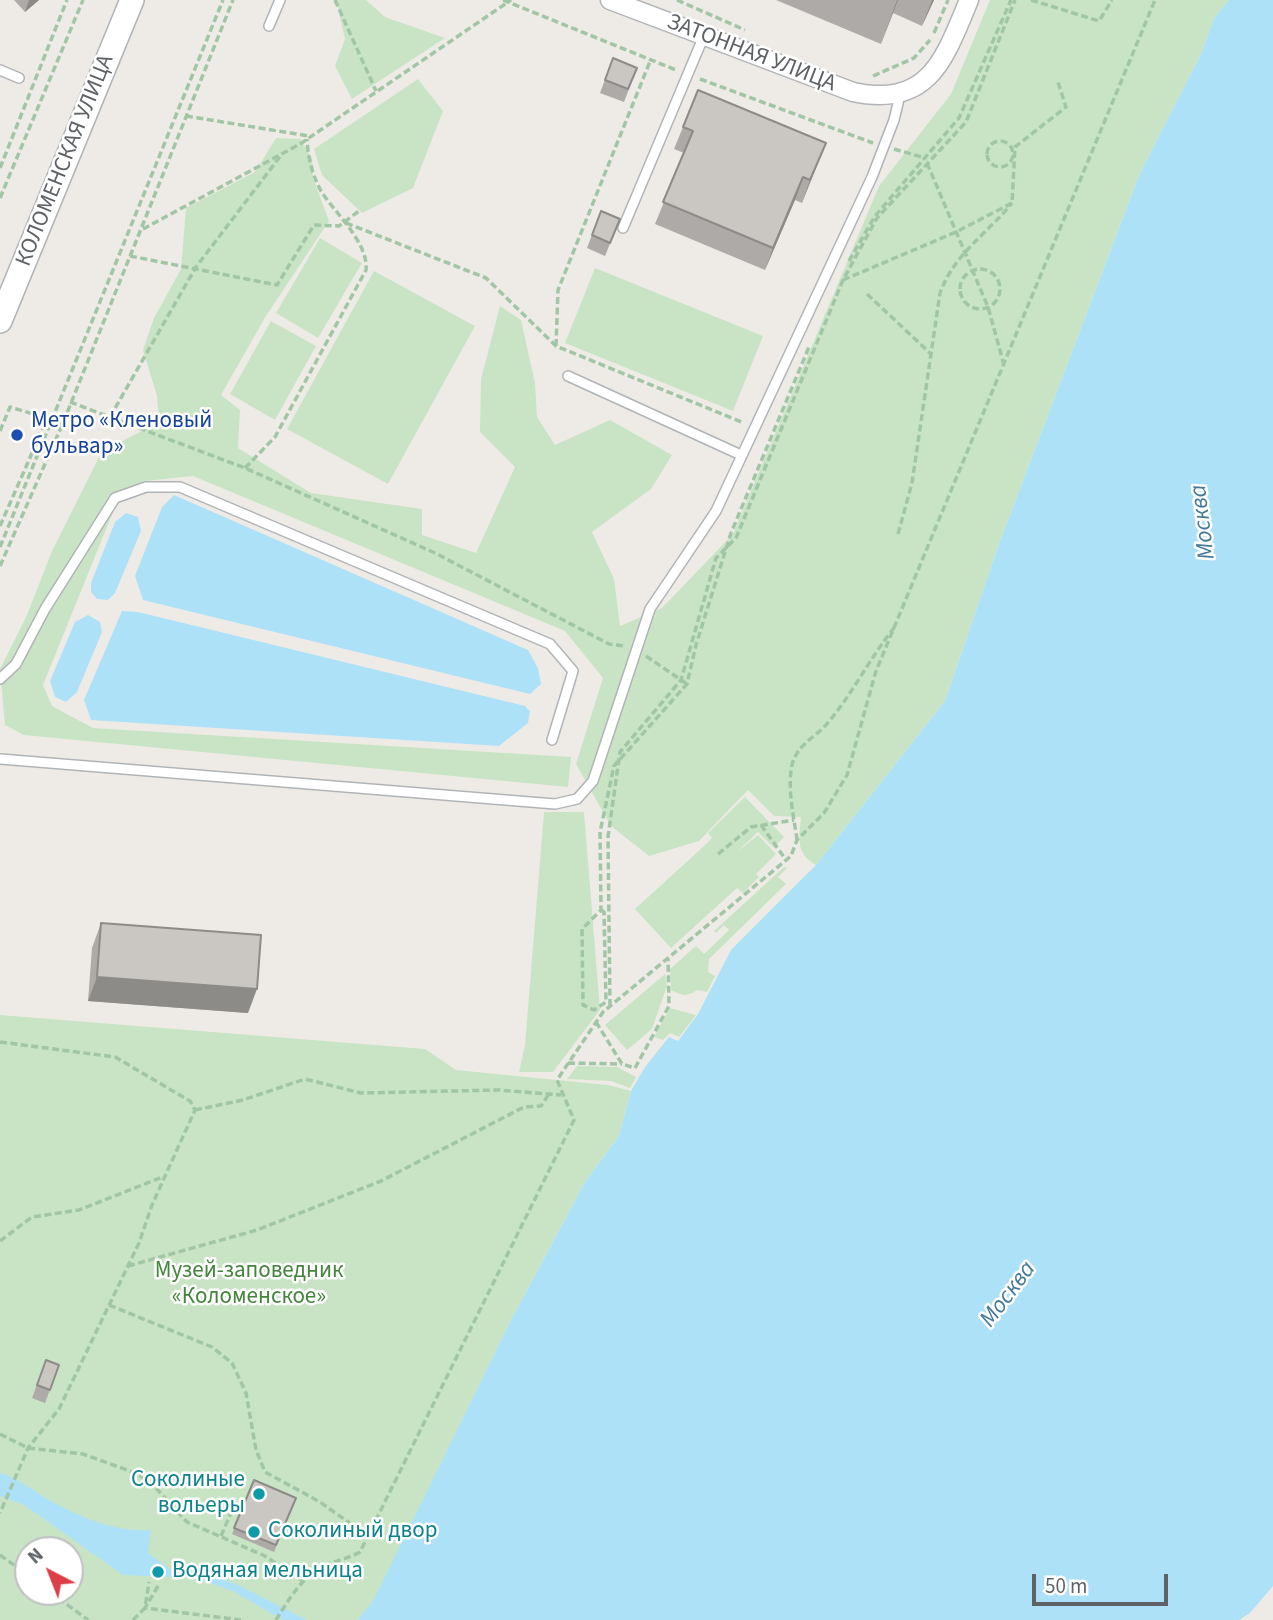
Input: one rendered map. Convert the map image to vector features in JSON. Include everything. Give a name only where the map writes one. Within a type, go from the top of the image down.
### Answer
[{"type":"street","name":"КОЛОМЕНСКАЯ УЛИЦА","points":[[0,321],[132,0]]},
{"type":"street","name":"ЗАТОННАЯ УЛИЦА","points":[[612,0],[704,38],[853,92],[878,97],[900,95]]},
{"type":"street","points":[[900,95],[923,83],[941,63],[969,0]]},
{"type":"lane","points":[[269,26],[280,0]]},
{"type":"lane","points":[[623,228],[704,38]]},
{"type":"lane","points":[[0,70],[19,78]]},
{"type":"lane","points":[[0,759],[567,803],[586,792],[593,781],[634,648],[650,609],[716,511],[884,147],[900,95]]},
{"type":"lane","points":[[568,376],[741,455]]},
{"type":"lane","points":[[0,679],[16,664],[45,609],[115,498],[146,487],[180,487],[550,644],[573,671],[552,740]]},
{"type":"path","points":[[0,198],[83,0]]},
{"type":"path","points":[[0,547],[49,419],[223,0]]},
{"type":"path","points":[[0,566],[63,423],[233,0]]},
{"type":"path","points":[[335,0],[376,91]]},
{"type":"path","points":[[677,0],[752,33]]},
{"type":"path","points":[[868,78],[895,69],[914,58],[930,41],[948,0]]},
{"type":"path","points":[[610,1006],[608,837],[620,752],[681,680],[716,558],[736,538],[843,280],[877,218],[959,118],[1013,0]]},
{"type":"path","points":[[601,910],[582,929],[583,1004],[594,1010],[606,1002],[600,832],[614,766],[687,684],[726,548],[837,282],[875,216],[926,160],[966,122],[1013,0]]},
{"type":"path","points":[[1031,0],[1099,21],[1112,0]]},
{"type":"path","points":[[276,1620],[292,1593],[323,1566],[348,1559],[360,1552],[574,1120],[561,1095],[557,1080],[567,1063],[610,1006],[786,860],[797,840],[824,813],[847,775],[876,671],[1155,0]]},
{"type":"path","points":[[141,230],[309,138],[507,1],[688,74],[926,160]]},
{"type":"path","points":[[0,168],[65,2]]},
{"type":"path","points":[[556,346],[558,290],[651,59]]},
{"type":"path","points":[[898,534],[912,483],[940,293],[946,276],[964,250],[990,231],[1012,203],[1013,156],[1012,148],[1006,141],[993,142],[988,149],[987,157],[996,166],[1004,166],[1013,156],[1015,147],[1066,107],[1057,79]]},
{"type":"path","points":[[186,116],[309,138]]},
{"type":"path","points":[[245,468],[275,437],[366,270],[367,262],[346,223],[322,192],[309,162],[309,138]]},
{"type":"path","points":[[110,418],[196,267],[283,153]]},
{"type":"path","points":[[926,160],[988,307],[1004,366]]},
{"type":"path","points":[[837,282],[956,232],[1012,203]]},
{"type":"path","points":[[130,256],[277,285],[314,225],[339,226],[359,211]]},
{"type":"path","points":[[346,223],[486,278],[556,346],[772,435]]},
{"type":"path","points":[[986,270],[999,283],[999,296],[988,307],[971,307],[962,298],[961,286],[972,271],[986,270]]},
{"type":"path","points":[[867,294],[931,354]]},
{"type":"path","points":[[70,402],[245,468],[435,553],[608,644],[634,648],[687,684]]},
{"type":"path","points":[[0,431],[10,407],[63,423]]},
{"type":"path","points":[[0,526],[49,419]]},
{"type":"path","points":[[797,840],[792,765],[800,746],[824,727],[860,680],[897,624]]},
{"type":"path","points":[[718,854],[751,827],[794,820]]},
{"type":"path","points":[[761,825],[786,860]]},
{"type":"path","points":[[567,1063],[622,1064],[635,1068],[669,1006],[668,958]]},
{"type":"path","points":[[596,1022],[622,1064]]},
{"type":"path","points":[[0,1042],[115,1057],[190,1101],[195,1110]]},
{"type":"path","points":[[195,1110],[243,1100],[305,1079],[361,1093],[499,1090],[561,1095]]},
{"type":"path","points":[[128,1266],[257,1230],[381,1181],[524,1107],[541,1106],[549,1094]]},
{"type":"path","points":[[0,1513],[27,1448],[59,1409],[128,1266],[195,1110]]},
{"type":"path","points":[[0,1241],[32,1217],[79,1210],[167,1175]]},
{"type":"path","points":[[109,1305],[212,1348],[232,1363],[246,1393],[256,1450],[265,1472],[320,1502],[368,1536]]},
{"type":"path","points":[[0,1434],[27,1448],[83,1454],[138,1474],[157,1489],[187,1522],[265,1556],[304,1582]]},
{"type":"path","points":[[221,1536],[233,1508],[254,1512]]},
{"type":"path","points":[[145,1608],[149,1582]]},
{"type":"path","points":[[134,1620],[158,1586]]},
{"type":"path","points":[[69,1606],[88,1620]]},
{"type":"path","points":[[145,1608],[241,1620]]},
{"type":"green space","points":[[336,0],[366,0],[385,17],[445,38],[352,99],[335,66],[345,39]]},
{"type":"green space","points":[[990,0],[1229,0],[1214,18],[1201,54],[1140,173],[999,544],[945,701],[816,865],[801,850],[801,817],[774,816],[748,790],[699,841],[649,856],[611,826],[576,764],[603,678],[565,631],[193,476],[145,481],[115,507],[43,685],[52,706],[93,728],[571,757],[568,787],[24,735],[5,725],[0,669],[27,615],[52,551],[99,457],[117,444],[159,422],[157,396],[143,350],[154,318],[181,269],[186,208],[255,172],[276,138],[300,139],[312,158],[313,178],[329,221],[266,316],[221,395],[240,410],[238,448],[311,493],[422,509],[422,535],[476,553],[515,467],[480,432],[481,379],[500,306],[521,320],[535,383],[537,417],[555,445],[610,420],[672,455],[651,489],[592,532],[614,579],[620,626],[662,608],[733,534],[879,186],[951,94]]},
{"type":"green space","points":[[418,79],[443,111],[413,188],[362,213],[322,175],[314,149]]},
{"type":"green space","points":[[320,238],[362,263],[318,338],[276,313]]},
{"type":"green space","points":[[595,268],[763,336],[733,411],[565,343]]},
{"type":"green space","points":[[374,271],[475,326],[388,484],[287,429]]},
{"type":"green space","points":[[271,321],[316,346],[275,420],[230,394]]},
{"type":"green space","points":[[745,797],[784,837],[774,848],[758,832],[736,853],[758,835],[776,854],[756,874],[759,877],[743,893],[737,888],[671,948],[635,909],[712,838],[708,833]]},
{"type":"green space","points":[[544,812],[584,812],[600,1010],[553,1072],[519,1072],[525,1045]]},
{"type":"green space","points":[[784,867],[787,868],[778,877],[786,884],[709,959],[708,972],[715,976],[707,992],[697,990],[684,995],[671,990],[670,969],[696,946],[704,954],[729,930],[724,925],[716,933],[714,931]]},
{"type":"green space","points":[[665,974],[667,986],[652,1029],[627,1050],[605,1025]]},
{"type":"green space","points":[[670,1008],[696,1015],[679,1037],[670,1033],[663,1040],[654,1037]]},
{"type":"green space","name":"Музей-заповедник «Коломенское»","points":[[0,1015],[425,1049],[456,1070],[608,1085],[631,1091],[619,1136],[585,1182],[510,1322],[373,1602],[357,1620],[0,1620]]},
{"type":"green space","points":[[577,1066],[617,1067],[636,1077],[630,1088],[611,1081],[567,1079]]},
{"type":"water","name":"Москва","points":[[1229,0],[1273,0],[1273,1586],[1250,1613],[1239,1620],[357,1620],[373,1601],[510,1322],[585,1182],[619,1136],[631,1091],[645,1067],[669,1037],[678,1041],[698,1014],[731,950],[816,865],[945,701],[999,544],[1140,173],[1201,54],[1214,18]]},
{"type":"water","points":[[174,495],[528,650],[538,668],[541,684],[530,694],[143,600],[135,576],[162,507]]},
{"type":"water","points":[[126,513],[138,517],[141,531],[115,593],[108,600],[97,599],[91,592],[91,583],[115,522]]},
{"type":"water","points":[[122,611],[138,612],[525,706],[530,711],[528,723],[499,746],[91,720],[84,700]]},
{"type":"water","points":[[88,615],[100,622],[102,632],[77,692],[66,702],[55,697],[50,681],[75,622]]},
{"type":"water","points":[[0,1473],[88,1519],[112,1527],[151,1530],[148,1553],[173,1571],[193,1569],[236,1584],[307,1620],[283,1620],[233,1591],[195,1578],[123,1575],[84,1547],[84,1536],[68,1536],[24,1505],[0,1496]]},
{"type":"building","points":[[613,58],[637,68],[628,89],[605,80]]},
{"type":"building","points":[[698,90],[826,143],[810,180],[803,177],[773,248],[663,202],[693,131],[683,127]]},
{"type":"building","points":[[601,211],[620,219],[610,243],[592,235]]},
{"type":"building","points":[[101,923],[261,935],[257,989],[97,977]]},
{"type":"building","points":[[46,1360],[59,1365],[50,1390],[37,1385]]},
{"type":"building","points":[[254,1480],[296,1498],[276,1545],[234,1528]]},
{"type":"place","name":"Метро «Кленовый бульвар»","points":[[17,435]]},
{"type":"place","name":"Соколиные вольеры","points":[[259,1494]]},
{"type":"place","name":"Соколиный двор","points":[[254,1532]]},
{"type":"place","name":"Водяная мельница","points":[[158,1572]]}]
